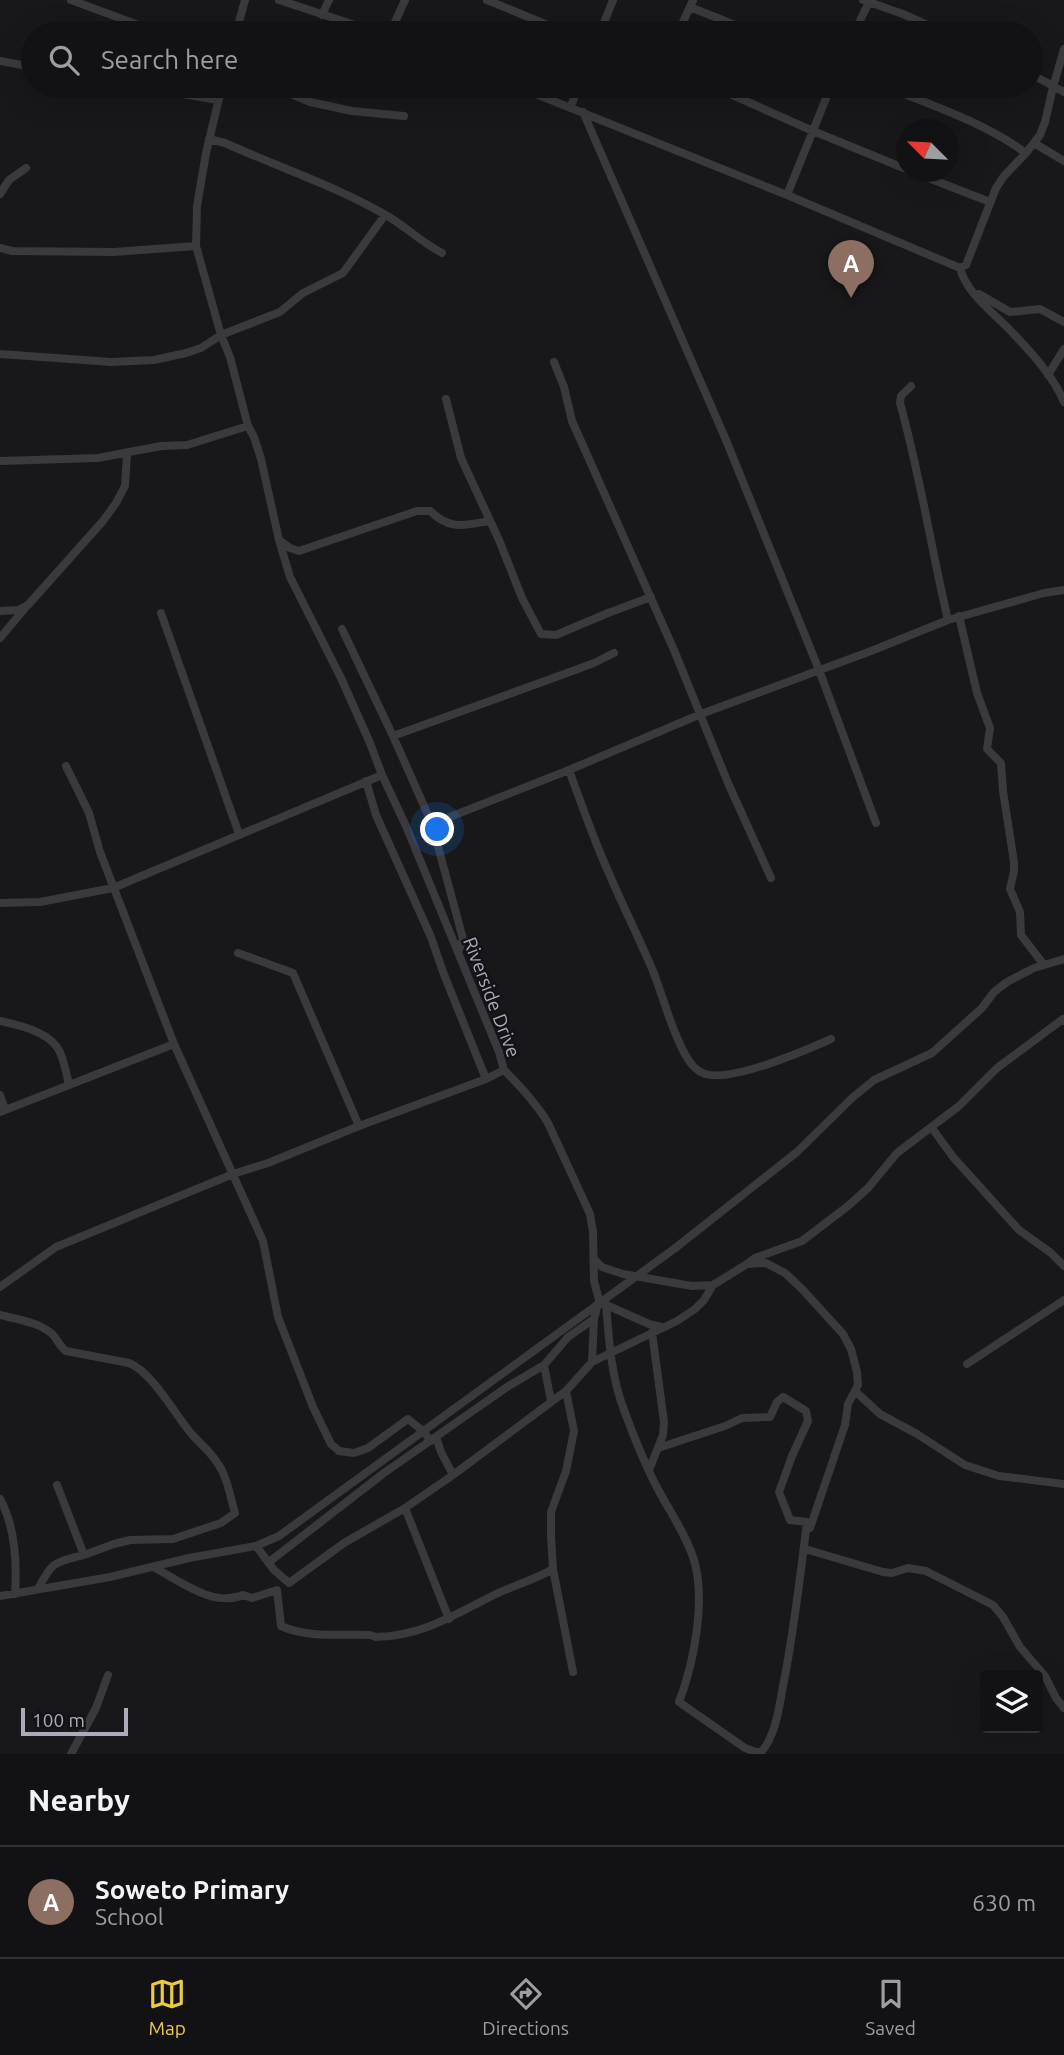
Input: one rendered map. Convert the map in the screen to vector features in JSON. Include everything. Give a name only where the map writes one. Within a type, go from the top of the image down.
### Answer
[{"type":"street","points":[[71,0],[128,21]]},
{"type":"street","points":[[239,21],[245,0]]},
{"type":"street","points":[[279,0],[342,21]]},
{"type":"street","points":[[323,15],[329,0]]},
{"type":"street","points":[[395,21],[405,0]]},
{"type":"street","points":[[486,0],[538,21]]},
{"type":"street","points":[[605,21],[613,0]]},
{"type":"street","points":[[859,21],[867,1],[918,21]]},
{"type":"street","points":[[683,21],[691,3],[729,21]]},
{"type":"street","points":[[960,268],[966,265],[990,202],[1004,176],[1034,143],[1045,122],[1064,49]]},
{"type":"street","points":[[0,61],[21,65]]},
{"type":"street","points":[[1043,81],[1064,92]]},
{"type":"street","points":[[206,98],[218,100]]},
{"type":"street","points":[[300,98],[352,111],[404,116]]},
{"type":"street","points":[[549,98],[960,268],[965,281],[1048,375],[1061,386],[1064,402]]},
{"type":"street","points":[[571,106],[574,98]]},
{"type":"street","points":[[739,98],[896,165]]},
{"type":"street","points":[[787,195],[826,98]]},
{"type":"street","points":[[914,98],[1001,135],[1026,153]]},
{"type":"street","name":"Riverside Drive","points":[[0,1287],[56,1247],[233,1174],[268,1163],[504,1070],[410,835],[341,678],[290,577],[279,540],[261,459],[248,426],[196,246],[197,206],[218,100]]},
{"type":"street","points":[[583,112],[726,440],[819,670],[876,823]]},
{"type":"street","points":[[209,139],[225,143],[342,192],[385,215],[442,253]]},
{"type":"street","points":[[1034,143],[1064,161]]},
{"type":"street","points":[[0,194],[9,180],[26,169]]},
{"type":"street","points":[[939,182],[990,202]]},
{"type":"street","points":[[0,354],[111,362],[154,360],[201,348],[221,335],[280,312],[303,293],[343,273],[385,215]]},
{"type":"street","points":[[0,248],[12,251],[114,252],[196,246]]},
{"type":"street","points":[[971,288],[1010,312],[1040,309],[1064,322]]},
{"type":"street","points":[[1048,375],[1064,349]]},
{"type":"street","points":[[554,362],[564,387],[572,421],[651,597],[728,783],[771,878]]},
{"type":"street","points":[[911,386],[901,396],[900,403],[948,620]]},
{"type":"street","points":[[446,399],[461,458],[522,598],[541,634],[556,635],[651,597]]},
{"type":"street","points":[[0,461],[78,460],[127,454],[161,446],[187,445],[248,426]]},
{"type":"street","points":[[0,638],[103,522],[125,486],[127,454]]},
{"type":"street","points":[[279,540],[299,551],[418,511],[430,511],[440,521],[453,527],[490,521]]},
{"type":"street","points":[[432,824],[701,714],[948,620],[1044,593],[1064,590]]},
{"type":"street","points":[[8,628],[3,611],[18,610],[28,605]]},
{"type":"street","points":[[161,613],[239,835]]},
{"type":"street","points":[[959,616],[978,693],[990,727],[987,749],[1001,763],[1014,862],[1010,889],[1020,912],[1019,929],[1044,965]]},
{"type":"street","points":[[342,629],[432,824],[463,939],[458,952]]},
{"type":"street","points":[[393,736],[569,673],[614,653]]},
{"type":"street","points":[[66,766],[89,813],[113,888],[174,1044],[263,1241],[278,1317],[313,1407],[331,1444],[339,1451],[354,1453],[368,1448],[407,1419],[413,1420],[434,1439],[453,1475]]},
{"type":"street","points":[[569,770],[680,1043],[696,1069],[705,1074],[738,1073],[831,1039]]},
{"type":"street","points":[[0,903],[40,902],[113,888],[382,775]]},
{"type":"street","points":[[366,782],[376,815],[424,919],[486,1079]]},
{"type":"street","points":[[237,953],[293,973],[359,1126]]},
{"type":"street","points":[[0,1597],[256,1546],[279,1536],[602,1304],[797,1152],[874,1080],[932,1053],[1007,982],[1019,974],[1064,959]]},
{"type":"street","points":[[256,1546],[274,1570],[289,1583],[344,1544],[405,1508],[566,1391],[593,1362],[677,1321],[704,1300],[713,1285],[755,1258],[802,1241],[869,1188],[904,1147],[959,1106],[997,1068],[1063,1019],[1064,1021]]},
{"type":"street","points":[[0,1021],[43,1035],[56,1045],[69,1085]]},
{"type":"street","points":[[0,1095],[2,1111],[174,1044]]},
{"type":"street","points":[[504,1070],[540,1110],[555,1135],[590,1214],[594,1280],[602,1304],[610,1354],[624,1410],[649,1470],[690,1549],[697,1576],[697,1620],[693,1653],[679,1702],[732,1740],[756,1752],[762,1751],[781,1698],[794,1629],[807,1522],[790,1520],[779,1492],[808,1420],[806,1411],[783,1397],[777,1402],[770,1417],[742,1418],[658,1448]]},
{"type":"street","points":[[932,1128],[953,1157],[1019,1230],[1051,1252],[1064,1266]]},
{"type":"street","points":[[594,1259],[609,1269],[637,1277],[692,1286],[713,1285]]},
{"type":"street","points":[[747,1264],[766,1263],[774,1266],[822,1309],[843,1334],[851,1349],[858,1379],[805,1546]]},
{"type":"street","points":[[967,1364],[1064,1300]]},
{"type":"street","points":[[593,1362],[594,1319],[602,1304]]},
{"type":"street","points":[[602,1304],[661,1327]]},
{"type":"street","points":[[0,1315],[41,1327],[53,1335],[66,1351],[138,1366],[173,1407],[189,1431],[217,1461],[235,1513],[221,1523],[173,1539],[130,1540],[53,1564],[38,1589]]},
{"type":"street","points":[[270,1562],[374,1480],[544,1365],[568,1337],[594,1319]]},
{"type":"street","points":[[649,1470],[663,1435],[664,1417],[652,1332]]},
{"type":"street","points":[[544,1365],[551,1401]]},
{"type":"street","points":[[566,1391],[574,1431],[566,1471],[551,1511],[551,1536],[553,1569],[573,1672]]},
{"type":"street","points":[[855,1391],[872,1409],[965,1465],[999,1476],[1064,1484]]},
{"type":"street","points":[[57,1485],[84,1555]]},
{"type":"street","points":[[0,1499],[9,1518],[15,1564],[15,1594]]},
{"type":"street","points":[[405,1508],[449,1619]]},
{"type":"street","points":[[805,1546],[883,1573],[911,1568],[926,1571],[988,1602],[1003,1617],[1020,1647],[1045,1676],[1064,1708]]},
{"type":"street","points":[[153,1567],[203,1594],[224,1598],[243,1595],[252,1598],[277,1590],[281,1626],[295,1631],[388,1637],[423,1630],[553,1569]]},
{"type":"street","points":[[71,1754],[96,1708],[108,1675]]},
{"type":"place","name":"Soweto Primary","points":[[851,298]]}]
